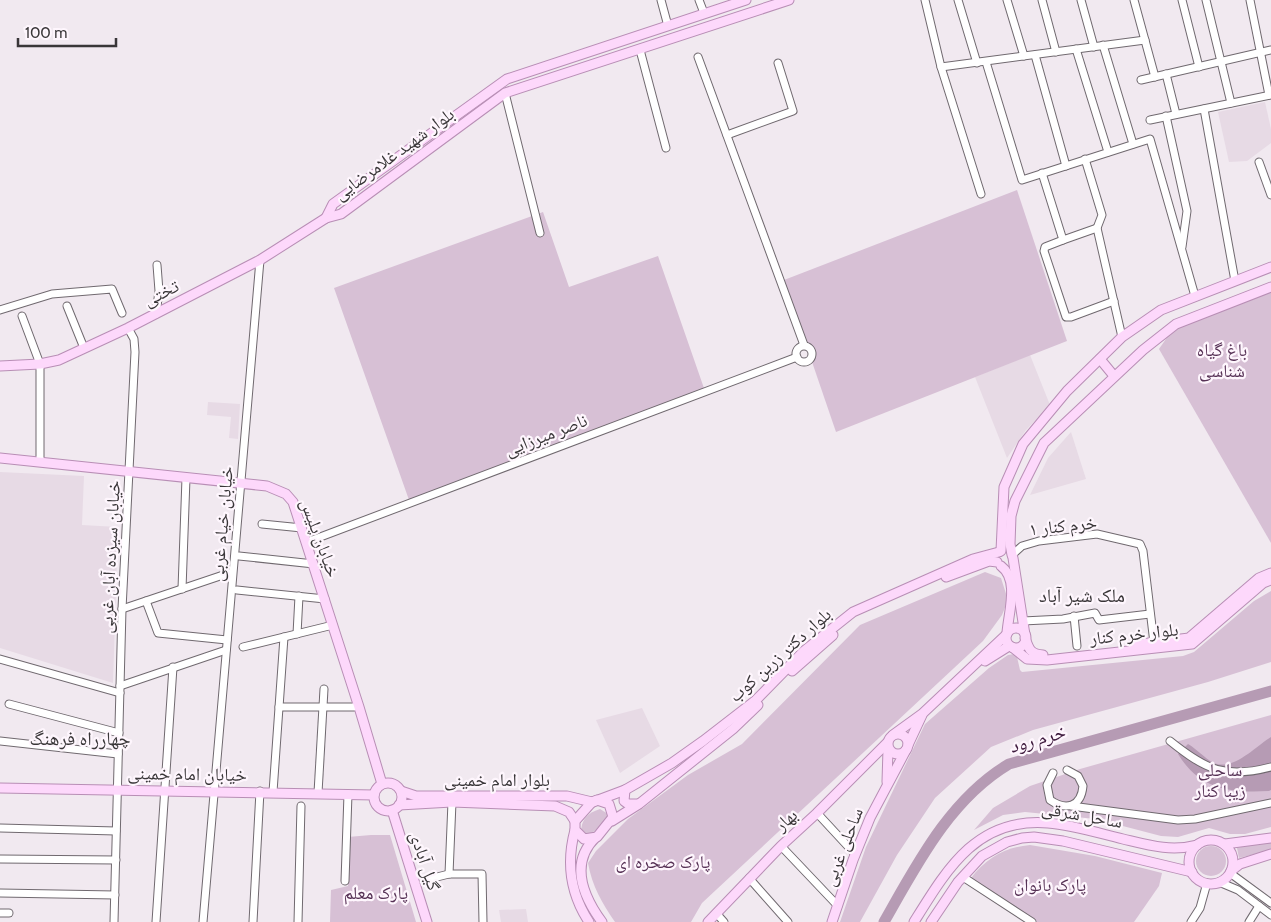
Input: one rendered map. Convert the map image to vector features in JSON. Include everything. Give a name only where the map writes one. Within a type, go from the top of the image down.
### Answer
[{"type":"main road","name":"بلوار شهید غلامرضایی","points":[[326,218],[333,204],[506,79],[746,0]]},
{"type":"main road","name":"بلوار شهید غلامرضایی","points":[[326,218],[341,214],[505,93],[788,0]]},
{"type":"main road","points":[[572,58],[576,71]]},
{"type":"main road","name":"تختی","points":[[0,366],[40,364],[58,360],[128,328],[260,260],[326,218]]},
{"type":"main road","points":[[1011,647],[1006,640],[1011,586],[1008,573],[999,564],[1004,488],[1023,444],[1067,392],[1122,337],[1160,310],[1271,267]]},
{"type":"main road","points":[[972,669],[1011,647],[1021,646],[1025,636],[1012,556],[1011,526],[1014,501],[1044,443],[1114,376],[1176,324],[1271,287]]},
{"type":"main road","points":[[1100,359],[1114,376]]},
{"type":"main road","name":"خیابان پلیس","points":[[0,458],[272,487],[286,494],[293,502],[314,564],[382,784]]},
{"type":"main road","points":[[1000,552],[1006,550],[1012,556]]},
{"type":"main road","name":"بلوار دکتر زرین کوب","points":[[593,802],[626,790],[672,763],[756,700],[804,651],[853,612],[973,559],[1000,552]]},
{"type":"main road","points":[[999,564],[1009,565],[1012,556]]},
{"type":"main road","name":"بلوار دکتر زرین کوب","points":[[612,822],[639,804],[733,728],[799,664],[858,616],[982,563],[989,561],[999,564]]},
{"type":"main road","name":"بلوار خرم کنار","points":[[1025,636],[1030,652],[1047,655],[1189,638],[1259,578],[1271,573]]},
{"type":"main road","name":"بلوار خرم کنار","points":[[1011,647],[1027,659],[1047,660],[1192,644],[1263,583],[1271,580]]},
{"type":"main road","points":[[887,785],[888,746],[893,735],[922,714],[972,669],[1011,629],[1018,628],[1025,636]]},
{"type":"main road","name":"ساحلی غربی","points":[[832,922],[855,854],[922,714]]},
{"type":"main road","points":[[888,746],[897,754],[907,747],[903,736],[893,735]]},
{"type":"main road","name":"بهار","points":[[708,922],[781,846],[888,746]]},
{"type":"main road","points":[[870,762],[877,760],[882,762],[888,773]]},
{"type":"main road","points":[[391,783],[401,791],[396,808],[378,808],[374,795],[382,784],[391,783]]},
{"type":"main road","name":"خیابان امام خمینی","points":[[0,788],[260,791],[374,795]]},
{"type":"main road","points":[[626,790],[624,801],[628,804],[639,804]]},
{"type":"main road","name":"بلوار امام خمینی","points":[[401,791],[416,796],[567,796],[593,802]]},
{"type":"main road","points":[[589,922],[576,899],[571,884],[570,849],[575,826],[593,802],[601,800],[609,804],[613,812],[612,822],[586,847],[582,856],[582,880],[585,893],[602,922]]},
{"type":"main road","name":"بلوار امام خمینی","points":[[396,808],[452,802],[555,806],[569,812],[575,826]]},
{"type":"main road","name":"گیل آبادی","points":[[396,808],[427,922]]},
{"type":"main road","name":"ساحل شرقی","points":[[914,922],[961,855],[980,839],[1004,828],[1021,823],[1050,823],[1171,849],[1197,845]]},
{"type":"main road","points":[[575,826],[584,839],[597,837]]},
{"type":"main road","points":[[934,921],[972,864],[993,848],[1006,842],[1034,837],[1063,841],[1192,872]]},
{"type":"main road","points":[[1271,838],[1225,844],[1210,840],[1197,845],[1190,858],[1192,872],[1196,877],[1207,883],[1219,882],[1240,864],[1271,854]]},
{"type":"main road","points":[[1225,844],[1232,853],[1231,872]]},
{"type":"street","points":[[661,0],[668,26]]},
{"type":"street","points":[[700,0],[704,13]]},
{"type":"street","points":[[925,0],[941,68],[981,194]]},
{"type":"street","points":[[958,0],[977,64]]},
{"type":"street","points":[[1006,0],[1024,56]]},
{"type":"street","points":[[1042,0],[1056,52]]},
{"type":"street","points":[[1081,0],[1094,46]]},
{"type":"street","points":[[1134,0],[1155,77]]},
{"type":"street","points":[[1182,0],[1199,67]]},
{"type":"street","points":[[1206,0],[1231,103]]},
{"type":"street","points":[[1150,120],[1270,95],[1250,0]]},
{"type":"street","points":[[941,68],[1145,40]]},
{"type":"street","points":[[1103,45],[1133,144]]},
{"type":"street","points":[[1076,49],[1108,152]]},
{"type":"street","points":[[640,50],[666,148]]},
{"type":"street","points":[[1141,80],[1271,50]]},
{"type":"street","points":[[1035,55],[1066,166]]},
{"type":"street","points":[[698,57],[804,345],[812,349],[811,360],[803,362],[797,357],[798,349],[804,345]]},
{"type":"street","points":[[986,62],[1022,180],[1150,139],[1195,296]]},
{"type":"street","points":[[727,135],[793,111],[778,63]]},
{"type":"street","points":[[1166,74],[1176,114]]},
{"type":"street","points":[[505,93],[540,233]]},
{"type":"street","points":[[1204,109],[1236,281]]},
{"type":"street","points":[[1166,116],[1187,211],[1182,250]]},
{"type":"street","points":[[1086,159],[1102,215],[1097,228],[1122,337]]},
{"type":"street","points":[[1259,162],[1271,195]]},
{"type":"street","points":[[1042,174],[1062,240]]},
{"type":"street","points":[[1097,228],[1045,247],[1044,251],[1066,317],[1071,317],[1114,301]]},
{"type":"street","name":"خیابان خیام غربی","points":[[203,922],[260,260]]},
{"type":"street","points":[[156,314],[159,291],[157,265]]},
{"type":"street","points":[[0,310],[52,294],[112,289],[122,313]]},
{"type":"street","points":[[67,306],[84,348]]},
{"type":"street","points":[[22,316],[40,364],[40,462]]},
{"type":"street","name":"خیابان سیزده آبان غربی","points":[[114,922],[122,609],[135,352],[134,339],[128,328]]},
{"type":"street","name":"ناصر میرزایی","points":[[306,542],[797,357]]},
{"type":"street","points":[[182,589],[186,478]]},
{"type":"street","points":[[262,524],[302,528]]},
{"type":"street","name":"خرم کنار ۱","points":[[1012,556],[1022,546],[1039,541],[1097,534],[1140,544],[1143,551],[1154,643]]},
{"type":"street","points":[[239,556],[314,564]]},
{"type":"street","points":[[122,609],[232,572]]},
{"type":"street","points":[[237,590],[325,599]]},
{"type":"street","points":[[297,634],[299,596]]},
{"type":"street","points":[[146,601],[158,633],[227,640]]},
{"type":"street","points":[[1023,621],[1095,613],[1099,620],[1150,614]]},
{"type":"street","points":[[1074,616],[1077,646]]},
{"type":"street","points":[[244,647],[333,625]]},
{"type":"street","points":[[273,792],[284,637]]},
{"type":"street","points":[[0,659],[120,689],[173,667],[226,650]]},
{"type":"street","points":[[156,922],[173,667]]},
{"type":"street","points":[[318,793],[324,689]]},
{"type":"street","points":[[9,704],[119,733]]},
{"type":"street","points":[[279,707],[354,707]]},
{"type":"street","points":[[0,741],[118,754]]},
{"type":"street","points":[[1170,741],[1202,764],[1221,772],[1238,774],[1271,767]]},
{"type":"street","points":[[1066,770],[1078,776],[1083,786],[1080,799],[1071,806]]},
{"type":"street","points":[[1053,773],[1047,785],[1050,800],[1064,807],[1071,806],[1178,820],[1195,819],[1271,803]]},
{"type":"street","points":[[253,922],[260,791]]},
{"type":"street","points":[[344,881],[348,794]]},
{"type":"street","points":[[449,874],[452,802]]},
{"type":"street","points":[[298,922],[301,806]]},
{"type":"street","points":[[817,813],[855,854]]},
{"type":"street","points":[[0,828],[116,831]]},
{"type":"street","points":[[781,846],[838,906]]},
{"type":"street","points":[[0,858],[116,860]]},
{"type":"street","points":[[1231,872],[1271,903]]},
{"type":"street","points":[[425,880],[449,874],[482,874],[483,922]]},
{"type":"street","points":[[963,877],[1032,922]]},
{"type":"street","points":[[749,878],[788,922]]},
{"type":"street","points":[[1219,882],[1230,885],[1271,915]]},
{"type":"street","points":[[1191,922],[1200,908],[1207,883]]},
{"type":"street","points":[[0,892],[115,895]]},
{"type":"street","points":[[1249,922],[1260,906]]},
{"type":"street","points":[[0,913],[9,913]]},
{"type":"street","points":[[716,913],[724,922]]},
{"type":"shaded area","points":[[1265,102],[1271,129],[1271,143],[1247,161],[1229,162],[1218,112]]},
{"type":"shaded area","points":[[1030,355],[1050,405],[1026,430],[1007,458],[975,377]]},
{"type":"shaded area","points":[[208,402],[240,404],[238,439],[229,438],[231,417],[207,415]]},
{"type":"shaded area","points":[[1071,432],[1086,479],[1030,495],[1048,458]]},
{"type":"shaded area","points":[[0,472],[84,476],[82,525],[118,527],[113,683],[0,648]]},
{"type":"shaded area","points":[[642,708],[660,746],[620,773],[596,720]]},
{"type":"shaded area","points":[[1271,737],[1271,790],[1269,791],[1229,790],[1217,787],[1196,775],[1178,754],[1188,744],[1214,763],[1229,764],[1237,761]]},
{"type":"shaded area","points":[[526,909],[528,922],[501,922],[499,910]]},
{"type":"green space","points":[[1017,190],[1067,341],[836,432],[784,280]]},
{"type":"green space","points":[[543,212],[569,287],[658,256],[706,394],[409,500],[334,288]]},
{"type":"green space","name":"باغ گیاه شناسی","points":[[1271,289],[1271,543],[1159,349],[1175,326]]},
{"type":"green space","name":"پارک صخره ای","points":[[985,572],[1001,578],[1008,600],[1002,615],[983,641],[702,903],[691,922],[615,922],[598,894],[588,863],[596,851],[628,819],[688,775],[742,744],[860,625]]},
{"type":"green space","points":[[1271,591],[1271,662],[1208,682],[1033,730],[991,747],[935,798],[897,855],[860,922],[840,922],[866,847],[925,724],[989,668],[1008,655],[1014,654],[1017,657],[1022,672],[1183,656],[1194,652],[1254,601]]},
{"type":"green space","name":"ساحلی زیبا کنار","points":[[1271,715],[1271,827],[1245,834],[1230,834],[1209,828],[1178,837],[1161,836],[1096,819],[1025,812],[1003,815],[974,830],[993,808],[1030,786],[1080,769]]},
{"type":"green space","points":[[600,809],[608,814],[608,819],[589,836],[581,833],[582,824],[586,818]]},
{"type":"green space","name":"پارک معلم","points":[[390,835],[416,922],[330,922],[331,890],[348,886],[348,837]]},
{"type":"green space","points":[[1271,840],[1271,850],[1239,858],[1237,848]]},
{"type":"green space","name":"پارک بانوان","points":[[1030,845],[1095,856],[1162,873],[1159,886],[1134,922],[1037,922],[971,878],[983,865],[997,855],[1013,848]]},
{"type":"green space","points":[[1211,846],[1222,850],[1226,861],[1222,872],[1211,876],[1200,872],[1196,861],[1200,850]]},
{"type":"waterway","name":"خرم رود","points":[[884,922],[922,856],[952,814],[988,778],[1009,764],[1271,691]]},
{"type":"district","name":"ملک شیر آباد","points":[[1082,595]]},
{"type":"district","name":"چهارراه فرهنگ","points":[[80,738]]}]
